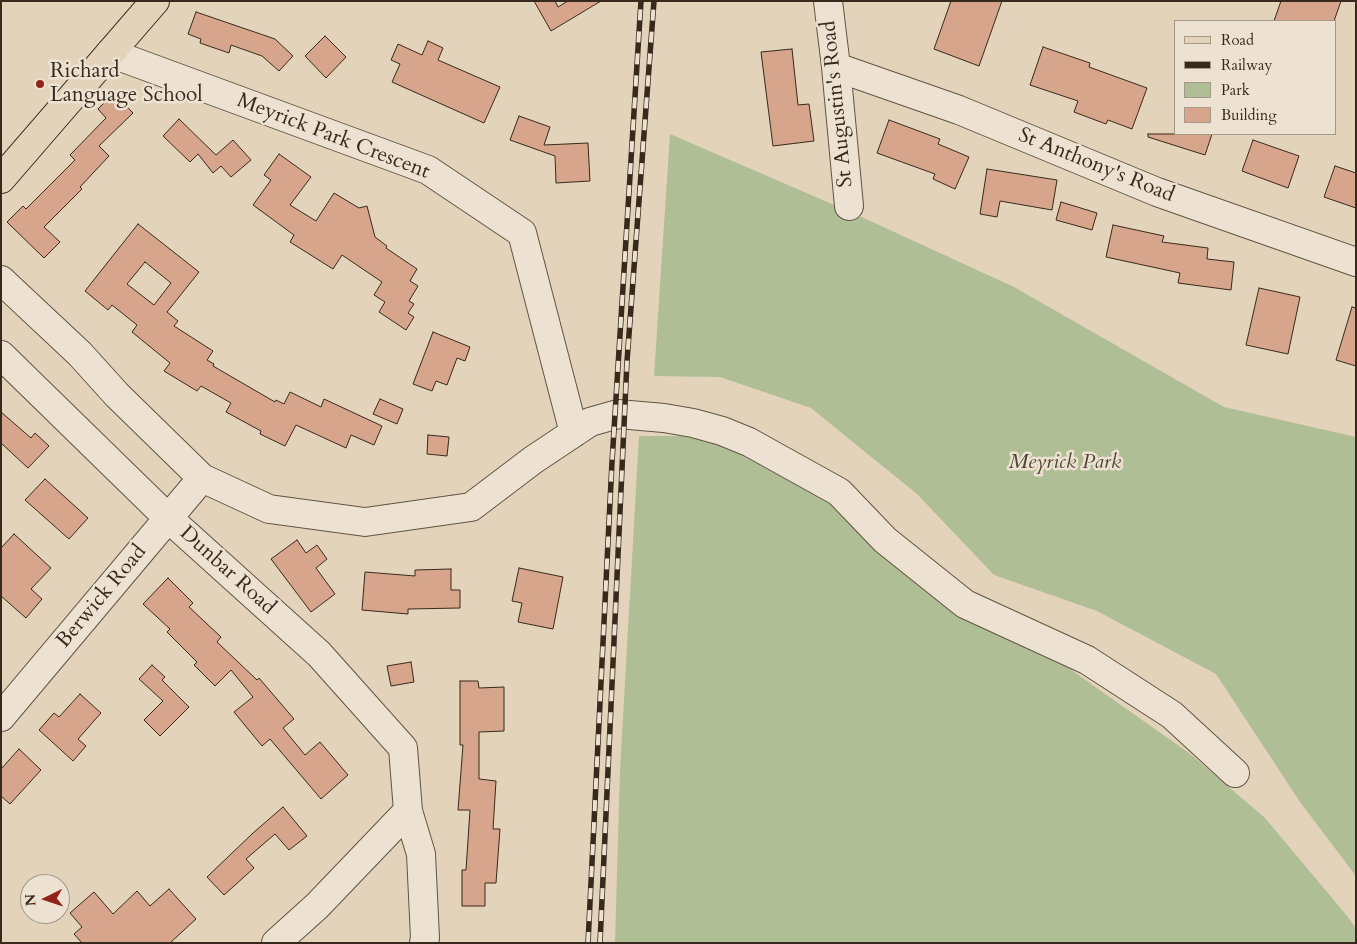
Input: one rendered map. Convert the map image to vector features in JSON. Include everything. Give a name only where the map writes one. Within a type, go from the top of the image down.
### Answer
[{"type":"main road","points":[[2,176],[155,1]]},
{"type":"street","name":"St Augustin's Road","points":[[828,1],[836,67],[848,206]]},
{"type":"street","name":"Meyrick Park Crescent","points":[[110,53],[428,170],[522,233],[574,434]]},
{"type":"street","name":"St Anthony's Road","points":[[836,67],[959,110],[1157,192],[1356,262]]},
{"type":"street","points":[[1,280],[80,354],[117,395],[202,478],[269,510],[365,522],[471,506],[533,460],[590,422],[618,414],[664,418],[722,431],[749,442],[840,492],[885,540],[965,604],[1087,660],[1172,715],[1235,773]]},
{"type":"street","name":"Dunbar Road","points":[[1,355],[167,517],[319,654],[403,748],[408,811],[421,854],[424,943]]},
{"type":"street","name":"Berwick Road","points":[[1,717],[167,517],[202,478]]},
{"type":"street","points":[[276,943],[317,906],[408,811]]},
{"type":"green space","name":"Meyrick Park","points":[[670,134],[855,214],[1014,287],[1224,407],[1356,437],[1356,876],[1300,802],[1216,674],[1097,611],[994,575],[917,494],[811,408],[720,377],[654,376]]},
{"type":"green space","points":[[639,436],[686,436],[724,444],[755,458],[831,500],[949,603],[1067,667],[1189,753],[1265,818],[1348,917],[1356,929],[1356,943],[615,943],[620,770]]},
{"type":"building","points":[[534,1],[555,1],[558,7],[568,1],[601,1],[551,31]]},
{"type":"building","points":[[951,1],[1002,1],[979,66],[934,49]]},
{"type":"building","points":[[1281,1],[1341,1],[1334,20],[1274,20]]},
{"type":"building","points":[[196,12],[275,39],[293,56],[279,71],[262,56],[231,45],[229,53],[200,43],[201,39],[188,34]]},
{"type":"building","points":[[325,36],[346,57],[326,78],[305,56]]},
{"type":"building","points":[[428,41],[443,48],[438,60],[500,87],[484,123],[392,82],[400,64],[391,60],[398,44],[422,55]]},
{"type":"building","points":[[1043,47],[1090,63],[1089,67],[1147,88],[1132,129],[1108,120],[1106,124],[1074,112],[1078,101],[1030,85]]},
{"type":"building","points":[[792,49],[798,105],[809,104],[814,141],[773,146],[761,52]]},
{"type":"building","points":[[114,93],[133,113],[99,146],[109,156],[80,187],[82,189],[44,227],[60,242],[44,258],[7,222],[23,206],[26,209],[75,160],[70,155],[106,118],[98,109]]},
{"type":"building","points":[[519,116],[550,127],[544,145],[588,143],[590,181],[556,183],[555,156],[510,140]]},
{"type":"building","points":[[179,119],[216,155],[233,140],[251,160],[231,177],[221,166],[213,173],[198,154],[190,162],[163,136]]},
{"type":"building","points":[[889,120],[940,139],[938,144],[969,157],[955,189],[933,179],[935,174],[877,153]]},
{"type":"building","points":[[1148,134],[1212,135],[1205,155],[1148,137]]},
{"type":"building","points":[[1253,140],[1299,156],[1288,188],[1242,171]]},
{"type":"building","points":[[279,154],[311,177],[290,205],[316,221],[334,193],[359,208],[367,206],[375,237],[387,246],[386,248],[417,269],[410,281],[418,286],[409,301],[414,304],[408,313],[414,317],[406,330],[379,312],[385,302],[374,295],[382,282],[342,255],[333,269],[290,242],[294,235],[253,205],[271,180],[264,175]]},
{"type":"building","points":[[1335,166],[1356,173],[1356,208],[1324,197]]},
{"type":"building","points":[[987,169],[1057,180],[1052,210],[1000,201],[997,217],[980,214]]},
{"type":"building","points":[[1061,202],[1097,213],[1092,230],[1056,220]]},
{"type":"building","points":[[138,224],[199,272],[167,312],[178,321],[174,326],[213,351],[207,360],[214,364],[213,366],[275,402],[276,400],[284,404],[290,392],[321,407],[324,399],[382,426],[374,445],[351,435],[346,448],[296,425],[285,446],[260,434],[261,431],[226,412],[231,403],[201,386],[197,391],[164,371],[170,363],[132,332],[137,325],[112,305],[108,310],[85,291]],"holes":[[[145,262],[171,283],[154,305],[127,284]]]},
{"type":"building","points":[[1113,225],[1164,236],[1162,242],[1208,248],[1207,259],[1234,262],[1231,290],[1178,283],[1180,273],[1106,257]]},
{"type":"building","points":[[1259,288],[1300,297],[1288,354],[1246,345]]},
{"type":"building","points":[[1352,307],[1356,308],[1356,366],[1336,360]]},
{"type":"building","points":[[433,332],[470,347],[465,361],[457,358],[447,385],[436,381],[432,391],[413,384]]},
{"type":"building","points":[[380,399],[403,409],[397,424],[373,414]]},
{"type":"building","points":[[1,412],[31,438],[35,433],[49,446],[28,468],[1,443]]},
{"type":"building","points":[[428,435],[449,437],[447,456],[427,454]]},
{"type":"building","points":[[45,479],[88,518],[69,539],[25,500]]},
{"type":"building","points":[[14,534],[51,568],[31,589],[42,599],[26,618],[1,596],[1,548]]},
{"type":"building","points":[[297,540],[306,553],[317,545],[327,559],[316,568],[335,594],[311,612],[271,559]]},
{"type":"building","points":[[519,568],[563,577],[553,629],[518,622],[522,603],[512,601]]},
{"type":"building","points":[[451,569],[451,590],[460,590],[460,608],[408,609],[408,614],[362,610],[365,572],[415,576],[415,570]]},
{"type":"building","points":[[168,578],[193,603],[189,607],[221,637],[217,642],[257,680],[259,678],[294,719],[283,728],[305,755],[320,742],[348,775],[321,799],[270,739],[262,746],[234,712],[253,697],[231,670],[215,686],[194,665],[197,662],[167,632],[170,629],[143,604]]},
{"type":"building","points":[[411,662],[414,682],[391,686],[387,666]]},
{"type":"building","points":[[152,665],[165,677],[162,680],[189,707],[160,736],[144,720],[163,701],[139,679]]},
{"type":"building","points":[[460,681],[478,681],[479,688],[504,687],[504,731],[479,732],[479,779],[496,781],[493,829],[500,829],[496,883],[485,883],[485,906],[462,906],[462,870],[466,870],[470,810],[458,810],[463,745],[460,745]]},
{"type":"building","points":[[80,694],[101,713],[78,739],[86,746],[73,761],[39,730],[54,713],[59,717]]},
{"type":"building","points":[[19,749],[41,770],[10,804],[1,796],[1,769]]},
{"type":"building","points":[[283,807],[307,836],[289,850],[275,834],[246,859],[254,868],[224,895],[207,877]]},
{"type":"building","points":[[169,889],[196,919],[170,943],[82,943],[74,934],[82,927],[70,913],[94,892],[113,914],[137,891],[150,906]]},
{"type":"railway","points":[[588,943],[612,462],[641,1]]},
{"type":"railway","points":[[600,943],[627,361],[654,1]]},
{"type":"place","name":"Richard Language School","points":[[40,84]]}]
